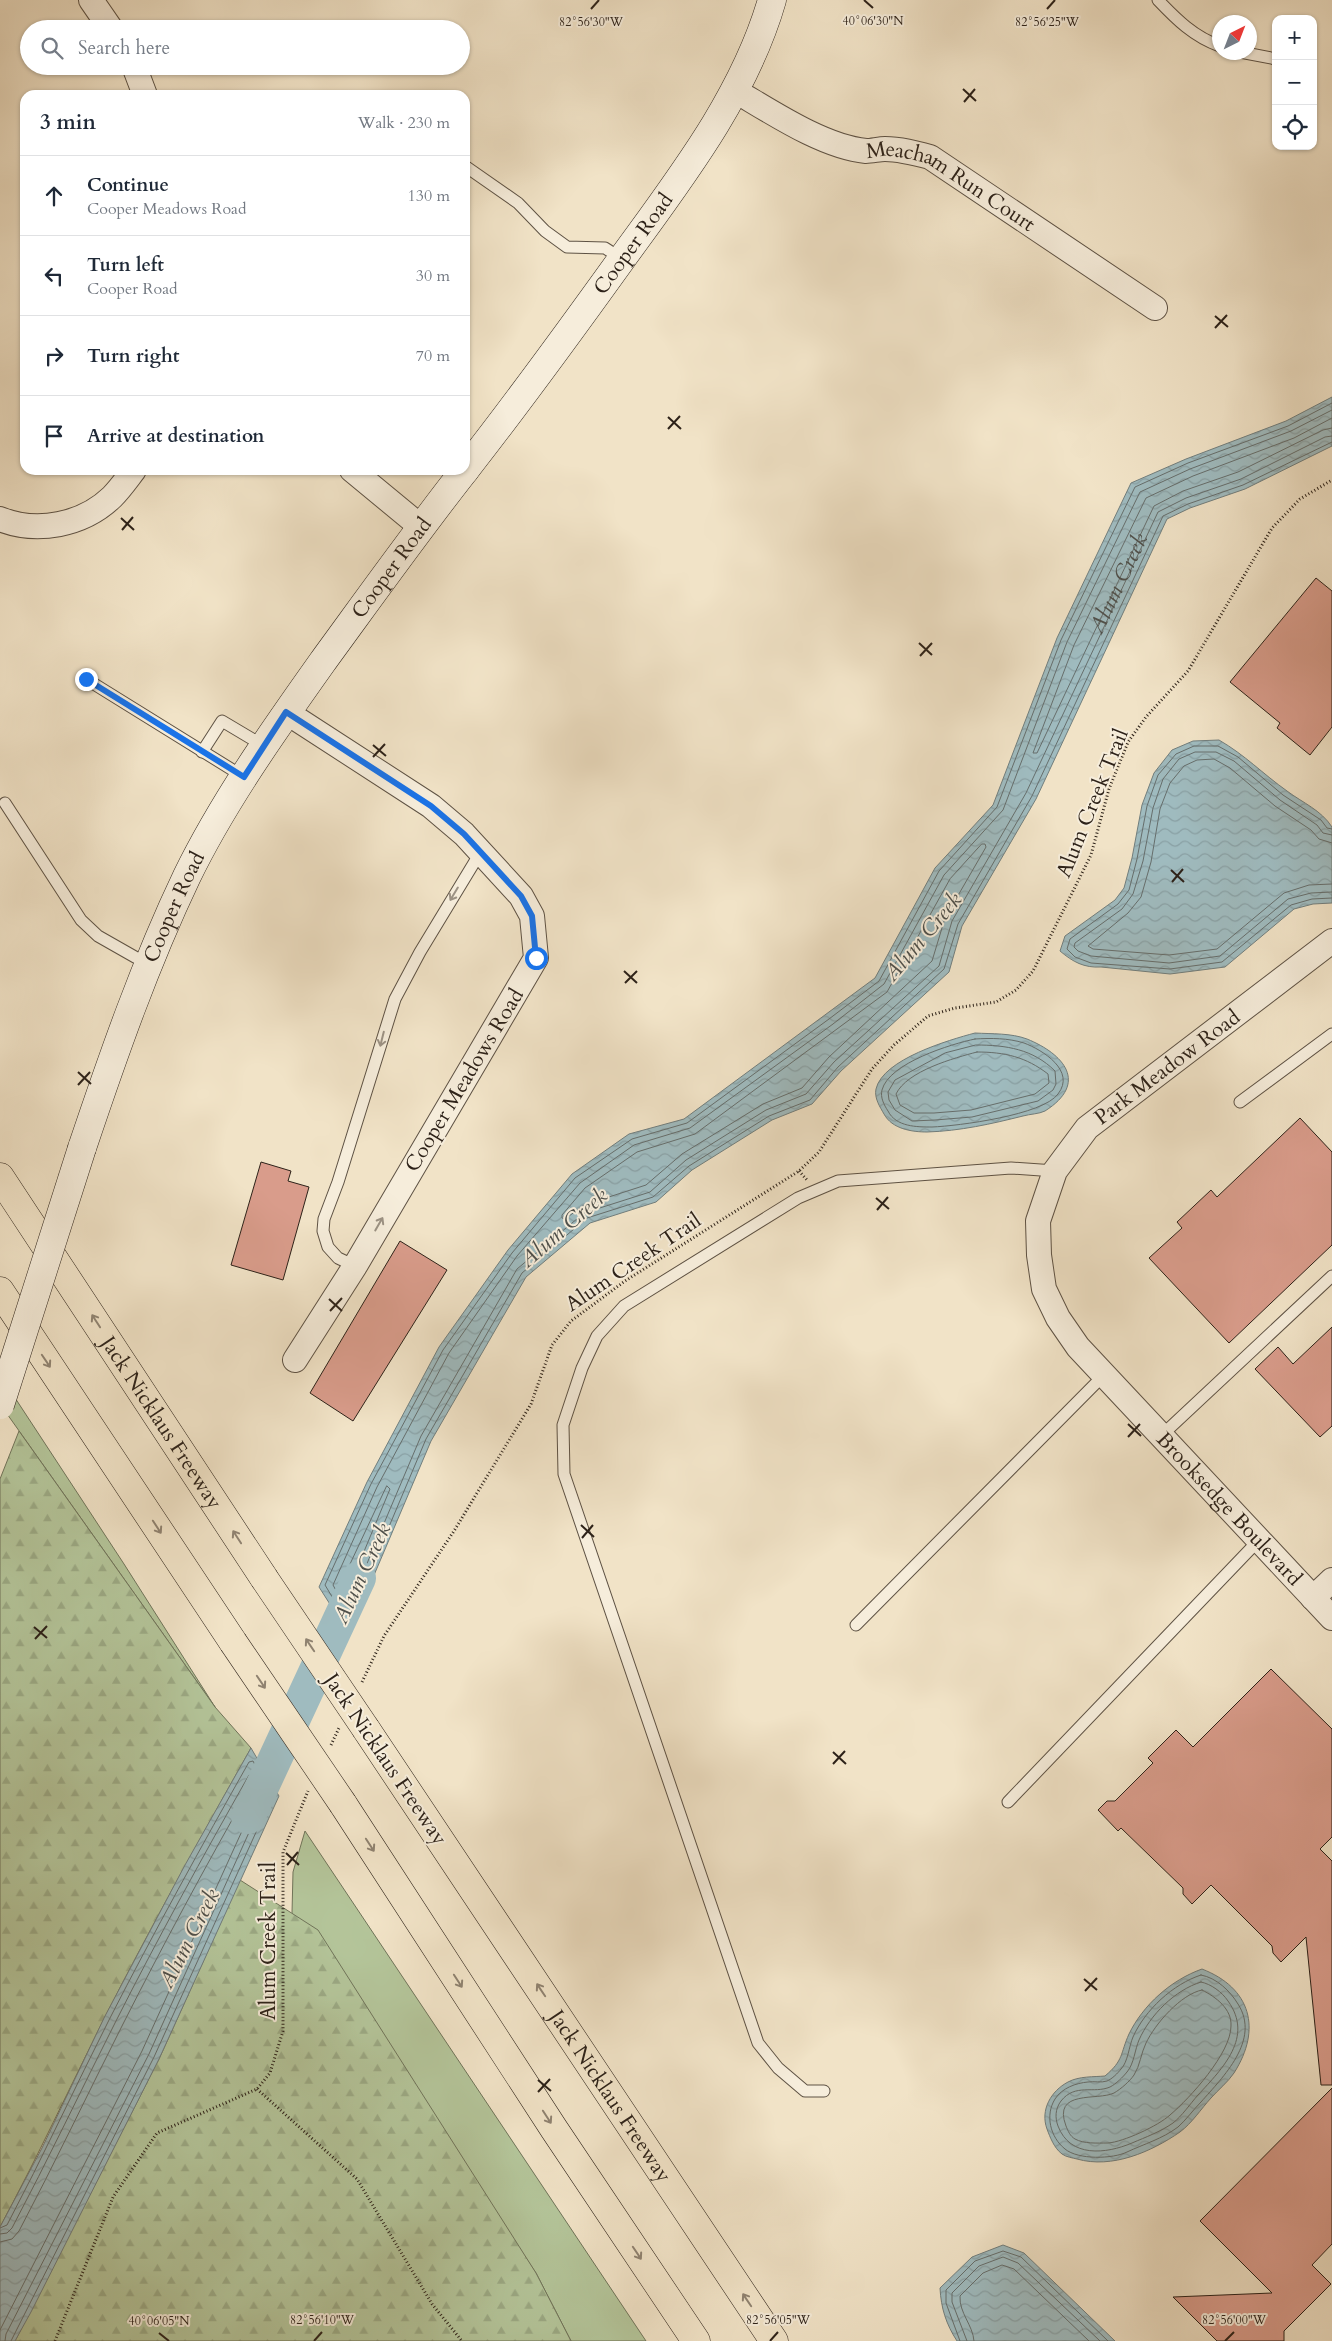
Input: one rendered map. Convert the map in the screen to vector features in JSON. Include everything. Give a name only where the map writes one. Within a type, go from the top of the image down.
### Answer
[{"type":"highway","name":"Jack Nicklaus Freeway","points":[[0,1177],[264,1578],[354,1726],[774,2341]]},
{"type":"highway","points":[[0,1291],[343,1804],[554,2129],[696,2341]]},
{"type":"street","points":[[91,0],[105,20]]},
{"type":"street","name":"Cooper Road","points":[[470,464],[518,402],[676,186],[706,140],[752,55],[772,0]]},
{"type":"street","points":[[138,75],[144,90]]},
{"type":"street","name":"Meacham Run Court","points":[[734,90],[801,129],[834,142],[865,151],[894,150],[930,157],[1155,308]]},
{"type":"street","points":[[0,519],[13,524],[54,526],[85,515],[111,498],[130,475]]},
{"type":"street","points":[[358,475],[421,526]]},
{"type":"street","name":"Cooper Road","points":[[0,1405],[117,1042],[188,875],[244,777],[286,712],[421,526],[461,475]]},
{"type":"street","name":"Cooper Meadows Road","points":[[286,712],[431,806],[464,834],[521,896],[532,916],[536,958],[355,1266],[295,1360]]},
{"type":"street","name":"Park Meadow Road","points":[[1038,1221],[1054,1171],[1087,1128],[1332,941]]},
{"type":"street","name":"Brooksedge Boulevard","points":[[1038,1221],[1039,1255],[1044,1288],[1058,1318],[1078,1347],[1332,1618]]},
{"type":"street","points":[[1313,1598],[1332,1580]]},
{"type":"lane","points":[[1158,0],[1178,22],[1212,43]]},
{"type":"lane","points":[[1257,55],[1272,58]]},
{"type":"lane","points":[[470,169],[518,203],[545,231],[567,246],[606,248],[622,259]]},
{"type":"lane","points":[[86,679],[244,777]]},
{"type":"lane","points":[[202,752],[222,721],[264,746]]},
{"type":"lane","points":[[5,804],[81,920],[98,936],[149,965]]},
{"type":"lane","points":[[355,1266],[338,1258],[328,1247],[323,1231],[324,1219],[338,1182],[395,999],[425,944],[480,853]]},
{"type":"lane","points":[[1240,1102],[1332,1034]]},
{"type":"lane","points":[[824,2091],[805,2091],[778,2068],[758,2043],[564,1474],[563,1426],[582,1368],[597,1336],[624,1306],[798,1198],[838,1180],[1011,1168],[1054,1171]]},
{"type":"lane","points":[[1161,1436],[1332,1276]]},
{"type":"lane","points":[[856,1625],[1104,1375]]},
{"type":"lane","points":[[1008,1802],[1259,1540]]},
{"type":"path","name":"Alum Creek Trail","points":[[358,1689],[384,1636],[454,1531],[531,1404],[552,1345],[571,1321],[625,1281],[799,1171],[819,1152],[872,1068],[894,1045],[928,1016],[955,1008],[996,1002],[1016,990],[1033,971],[1091,855],[1109,789],[1128,742],[1146,716],[1188,671],[1272,528],[1300,499],[1332,480]]},
{"type":"path","points":[[329,1750],[354,1726]]},
{"type":"path","name":"Alum Creek Trail","points":[[55,2341],[113,2197],[157,2133],[257,2088],[270,2073],[283,2031],[282,1852],[312,1784]]},
{"type":"path","points":[[257,2088],[357,2179],[432,2304],[462,2341]]},
{"type":"green space","points":[[0,1375],[124,1564],[215,1707],[0,1404]]},
{"type":"green space","points":[[19,1431],[215,1707],[251,1748],[122,1983],[0,2227],[0,1479]]},
{"type":"green space","points":[[305,1831],[646,2341],[571,2341],[536,2273],[292,1913],[293,1872]]},
{"type":"green space","points":[[240,1880],[318,1930],[536,2273],[571,2341],[15,2341],[159,2059]]},
{"type":"water","points":[[1332,397],[1332,446],[1245,489],[1190,508],[1167,519],[1036,799],[962,926],[949,972],[841,1071],[812,1104],[772,1120],[692,1170],[656,1202],[590,1223],[526,1277],[431,1441],[349,1634],[319,1587],[367,1482],[439,1347],[508,1250],[572,1174],[629,1134],[684,1119],[875,978],[935,868],[993,805],[1057,638],[1131,483],[1186,459],[1286,421]]},
{"type":"water","points":[[1219,740],[1328,821],[1332,827],[1332,903],[1313,904],[1294,909],[1225,967],[1170,974],[1079,964],[1060,951],[1065,936],[1115,900],[1124,888],[1142,805],[1154,773],[1172,750],[1193,741]]},
{"type":"water","points":[[975,1033],[1015,1036],[1040,1045],[1061,1061],[1066,1070],[1068,1080],[1066,1090],[1058,1100],[1043,1112],[963,1129],[915,1131],[903,1129],[892,1123],[884,1114],[876,1096],[876,1089],[881,1078],[891,1069],[918,1052]]},
{"type":"water","points":[[251,1748],[279,1796],[159,2059],[31,2312],[15,2341],[0,2341],[0,2227],[42,2148],[105,2016],[185,1865]]},
{"type":"water","points":[[1202,1969],[1219,1977],[1232,1987],[1241,1999],[1247,2012],[1249,2026],[1248,2041],[1243,2057],[1232,2076],[1180,2132],[1144,2152],[1131,2157],[1104,2162],[1090,2162],[1062,2154],[1053,2142],[1045,2122],[1046,2108],[1052,2096],[1062,2086],[1072,2080],[1105,2076],[1116,2066],[1135,2023],[1150,2004],[1179,1980]]},
{"type":"water","points":[[1003,2245],[1024,2253],[1115,2341],[957,2341],[945,2316],[940,2288],[972,2257]]},
{"type":"building","points":[[1316,578],[1332,591],[1332,727],[1310,755],[1277,728],[1280,723],[1230,682]]},
{"type":"building","points":[[1300,1118],[1332,1152],[1332,1245],[1229,1343],[1149,1258],[1182,1228],[1177,1222],[1211,1190],[1217,1197]]},
{"type":"building","points":[[261,1162],[291,1171],[288,1181],[309,1187],[283,1280],[231,1265]]},
{"type":"building","points":[[400,1241],[447,1270],[353,1421],[310,1393]]},
{"type":"building","points":[[1332,1327],[1332,1426],[1320,1437],[1255,1369],[1278,1347],[1293,1364]]},
{"type":"building","points":[[1271,1669],[1332,1729],[1332,1837],[1320,1849],[1332,1861],[1332,2085],[1321,2085],[1306,1937],[1281,1962],[1273,1953],[1272,1946],[1211,1885],[1192,1904],[1183,1894],[1183,1888],[1121,1828],[1118,1831],[1098,1810],[1107,1801],[1115,1801],[1153,1763],[1148,1758],[1176,1730],[1193,1747]]},
{"type":"building","points":[[1332,2088],[1332,2244],[1312,2265],[1331,2284],[1284,2331],[1284,2341],[1217,2341],[1173,2297],[1272,2293],[1200,2221]]},
{"type":"waterway","name":"Alum Creek","points":[[248,1817],[359,1578]]},
{"type":"route","points":[[86,679],[244,777],[286,712],[431,806],[464,834],[521,896],[532,916],[536,958]]}]
